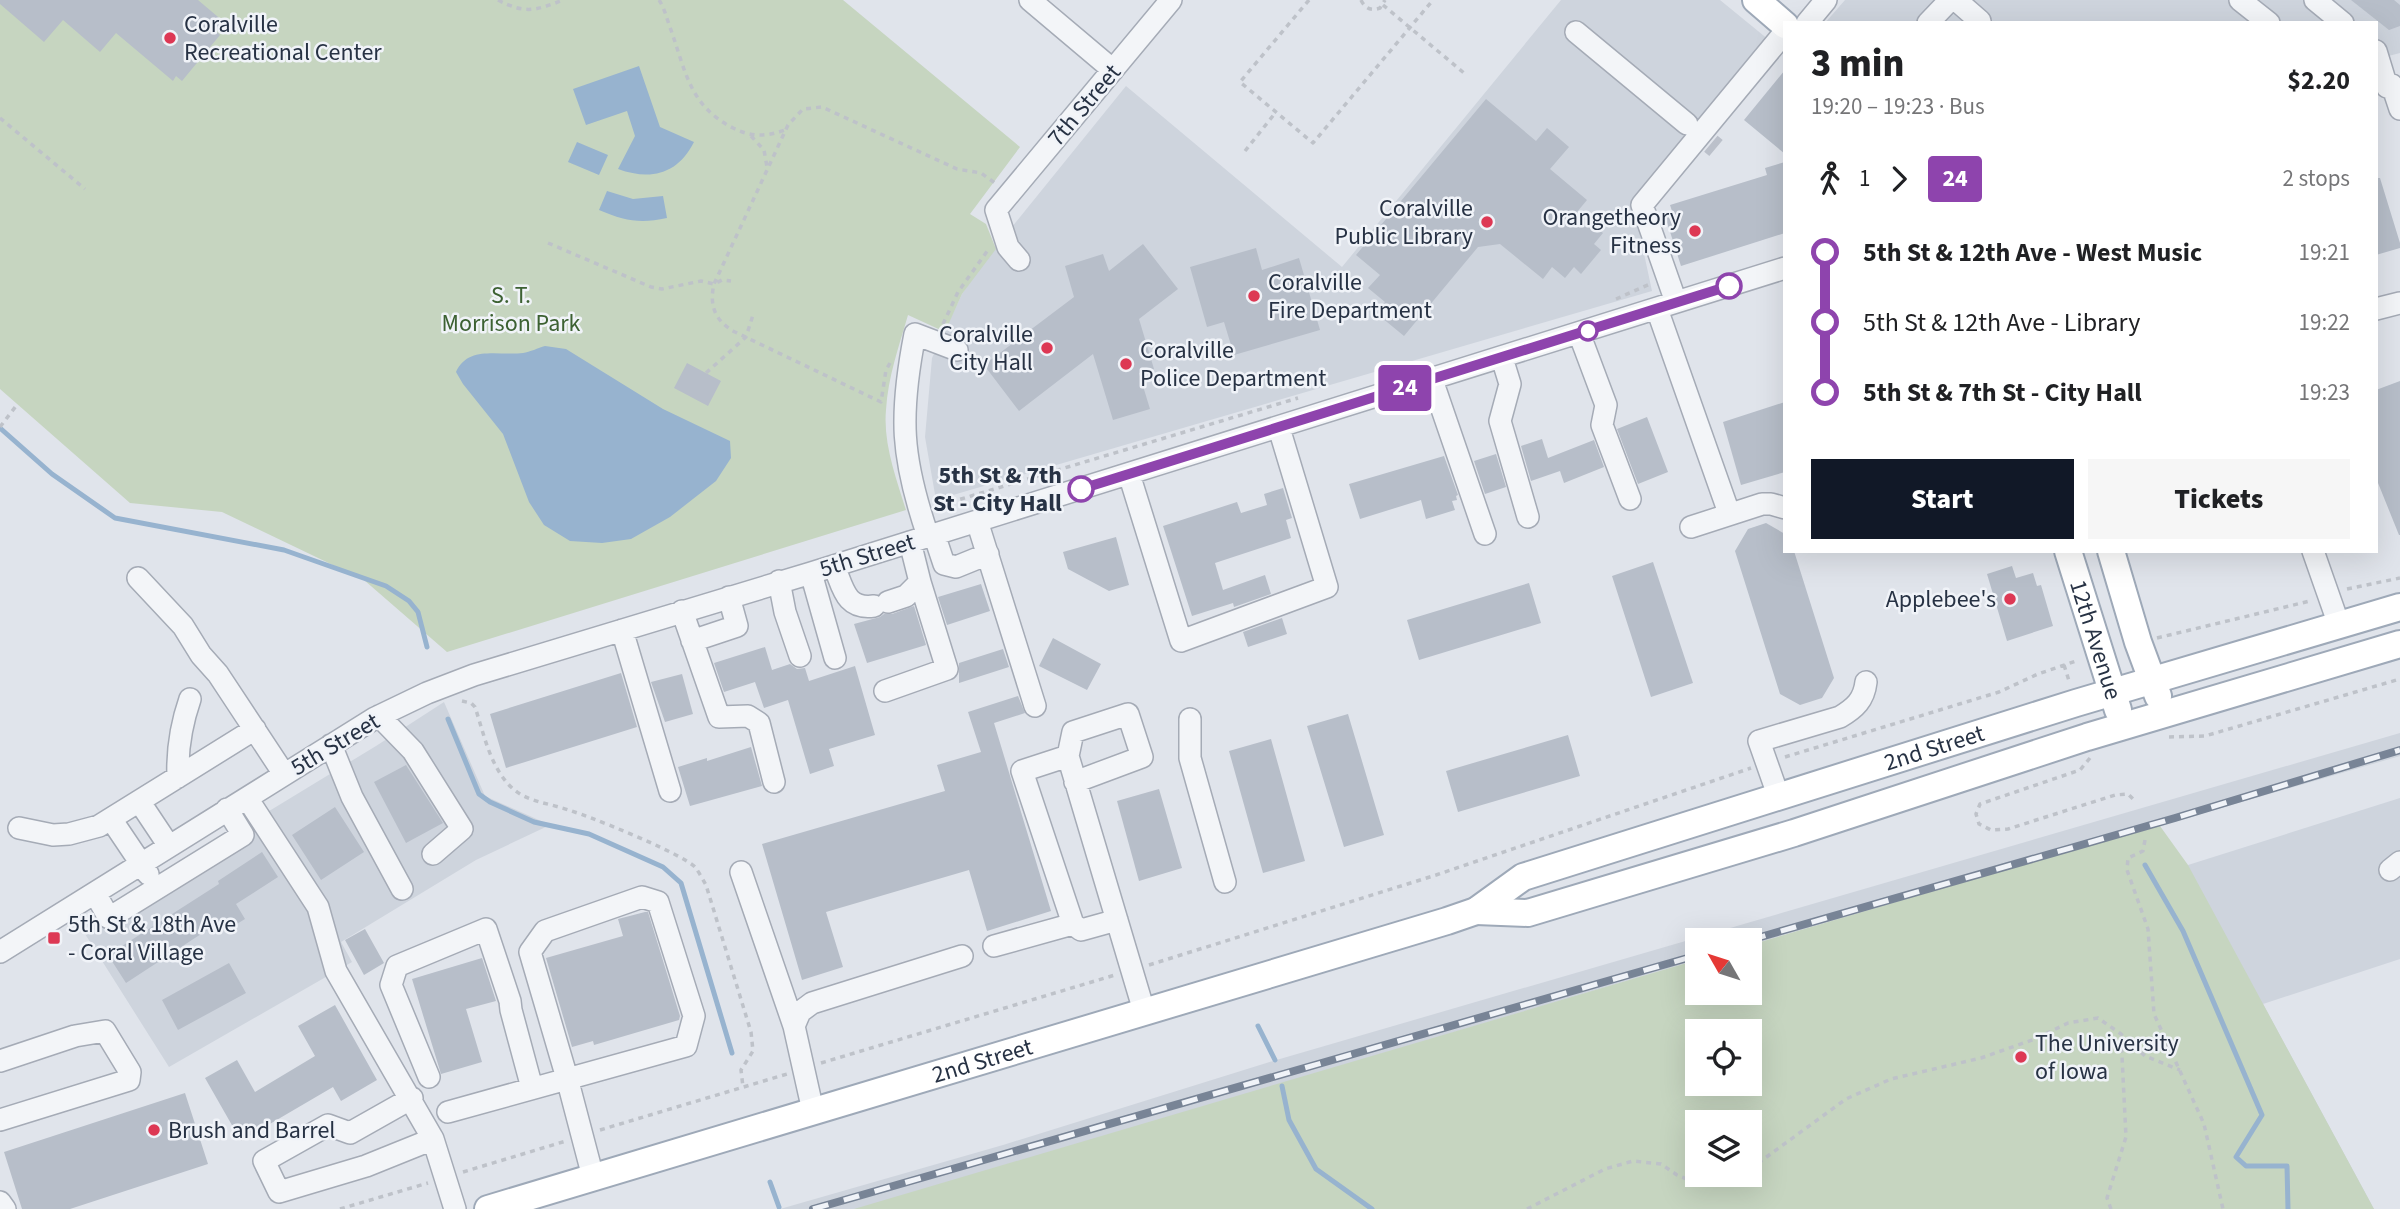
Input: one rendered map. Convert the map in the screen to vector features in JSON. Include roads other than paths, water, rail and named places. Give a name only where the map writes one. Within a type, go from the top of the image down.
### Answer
[{"type":"main road","points":[[1756,0],[1783,22]]},
{"type":"main road","name":"12th Avenue","points":[[2069,553],[2123,726]]},
{"type":"main road","name":"12th Avenue","points":[[2112,553],[2165,726]]},
{"type":"main road","name":"2nd Street","points":[[488,1209],[1476,911],[1524,877],[1778,795],[2400,607]]},
{"type":"main road","name":"2nd Street","points":[[1476,911],[1528,913],[1794,833],[2123,726],[2165,726],[2400,644]]},
{"type":"street","points":[[1030,0],[1113,70]]},
{"type":"street","name":"7th Street","points":[[1018,260],[1009,247],[996,210],[1171,0]]},
{"type":"street","points":[[1809,21],[1826,0]]},
{"type":"street","points":[[1930,21],[1950,0]]},
{"type":"street","points":[[1956,0],[1978,21]]},
{"type":"street","points":[[2240,0],[2266,21]]},
{"type":"street","points":[[2315,0],[2341,21]]},
{"type":"street","points":[[1576,32],[1687,124]]},
{"type":"street","points":[[1729,513],[1667,305],[1642,205],[1783,34]]},
{"type":"street","points":[[2378,56],[2400,109]]},
{"type":"street","name":"5th Street","points":[[0,952],[331,745],[379,716],[427,693],[474,675],[1279,428],[1783,269]]},
{"type":"street","points":[[2378,308],[2400,303]]},
{"type":"street","points":[[1580,333],[1606,405],[1602,425],[1630,499]]},
{"type":"street","points":[[885,691],[947,669],[920,582],[924,538],[906,459],[903,422],[905,386],[915,334],[957,349]]},
{"type":"street","points":[[1502,358],[1510,384],[1500,421],[1528,517]]},
{"type":"street","points":[[1432,380],[1485,534]]},
{"type":"street","points":[[1129,474],[1181,642],[1327,587],[1279,428]]},
{"type":"street","points":[[1691,527],[1762,504],[1771,503],[1783,507]]},
{"type":"street","points":[[977,521],[1035,706]]},
{"type":"street","points":[[924,538],[944,564],[956,567],[988,554]]},
{"type":"street","points":[[2314,553],[2339,625]]},
{"type":"street","points":[[834,566],[847,598],[858,606],[881,604],[906,596],[920,582]]},
{"type":"street","points":[[811,573],[835,658]]},
{"type":"street","points":[[138,578],[183,626],[284,774]]},
{"type":"street","points":[[779,582],[785,612],[800,656]]},
{"type":"street","points":[[692,641],[737,626],[729,597]]},
{"type":"street","points":[[682,611],[719,717],[748,716],[760,723],[774,782]]},
{"type":"street","points":[[622,629],[670,791]]},
{"type":"street","points":[[1778,795],[1759,741],[1840,717],[1861,700],[1866,682]]},
{"type":"street","points":[[178,777],[177,755],[181,724],[190,699]]},
{"type":"street","points":[[1075,782],[1142,757],[1128,714],[1073,732],[1068,756],[1075,782],[1144,1012]]},
{"type":"street","points":[[379,716],[413,751],[462,829],[433,854]]},
{"type":"street","points":[[1190,719],[1190,758],[1225,882]]},
{"type":"street","points":[[19,828],[53,835],[99,826],[255,729]]},
{"type":"street","points":[[331,745],[352,797],[402,890]]},
{"type":"street","points":[[1068,756],[1022,771],[1073,924],[1081,930],[1117,920]]},
{"type":"street","points":[[247,798],[318,907],[336,971],[412,1098],[433,1139],[455,1209]]},
{"type":"street","points":[[139,801],[169,846]]},
{"type":"street","points":[[95,893],[109,918],[243,835],[227,810]]},
{"type":"street","points":[[111,819],[156,887]]},
{"type":"street","points":[[741,872],[794,1026],[813,1111]]},
{"type":"street","points":[[117,879],[132,904]]},
{"type":"street","points":[[447,1112],[568,1078],[687,1046],[694,1016],[658,902],[642,897],[545,931],[530,952],[568,1078],[593,1177]]},
{"type":"street","points":[[994,946],[1073,924]]},
{"type":"street","points":[[429,1077],[391,985],[397,966],[486,929],[510,1001],[532,1088]]},
{"type":"street","points":[[794,1026],[800,1012],[811,1003],[962,956]]},
{"type":"street","points":[[0,1061],[75,1036],[105,1031],[130,1072],[129,1080],[0,1120]]},
{"type":"street","points":[[350,1133],[412,1098]]},
{"type":"street","points":[[366,1166],[350,1133],[328,1125],[264,1161],[279,1192],[366,1166],[433,1139]]},
{"type":"street","points":[[0,1202],[5,1209]]},
{"type":"water","points":[[639,66],[660,127],[694,142],[672,168],[652,174],[630,173],[618,169],[635,136],[627,111],[586,125],[573,89]]},
{"type":"water","points":[[577,142],[608,155],[599,175],[568,162]]},
{"type":"water","points":[[607,191],[633,199],[663,196],[667,218],[633,220],[599,210]]},
{"type":"water","points":[[545,346],[566,349],[663,409],[730,441],[731,458],[716,481],[670,517],[631,539],[602,543],[570,541],[544,525],[529,502],[503,434],[456,372],[468,358],[476,355],[523,353]]},
{"type":"waterway","points":[[0,428],[52,474],[115,518],[284,550],[386,586],[409,601],[418,612],[427,647]]},
{"type":"waterway","points":[[448,719],[479,794],[490,802],[534,822],[589,834],[663,867],[681,883],[732,1053]]},
{"type":"waterway","points":[[2145,865],[2183,931],[2262,1115],[2236,1157],[2246,1166],[2287,1166],[2288,1209]]},
{"type":"waterway","points":[[1258,1026],[1275,1060]]},
{"type":"waterway","points":[[1282,1086],[1289,1120],[1316,1169],[1372,1209]]},
{"type":"waterway","points":[[770,1182],[779,1207]]},
{"type":"tunnel","points":[[1687,124],[1716,148]]},
{"type":"railway","points":[[1762,937],[2175,818],[2400,750]]},
{"type":"railway","points":[[813,1209],[1685,959]]},
{"type":"place","name":"Coralville Recreational Center","points":[[170,38]]},
{"type":"place","name":"Coralville Public Library","points":[[1487,222]]},
{"type":"place","name":"Orangetheory Fitness","points":[[1695,231]]},
{"type":"place","name":"Coralville Fire Department","points":[[1254,296]]},
{"type":"place","name":"Coralville City Hall","points":[[1047,348]]},
{"type":"place","name":"Coralville Police Department","points":[[1126,364]]},
{"type":"place","name":"5th St & 7th St - City Hall","points":[[1081,489]]},
{"type":"place","name":"Applebee's","points":[[2010,599]]},
{"type":"place","name":"5th St & 18th Ave - Coral Village","points":[[54,938]]},
{"type":"place","name":"The University of Iowa","points":[[2021,1057]]},
{"type":"place","name":"Brush and Barrel","points":[[154,1130]]},
{"type":"park label","name":"S. T. Morrison Park","points":[[511,309]]}]
